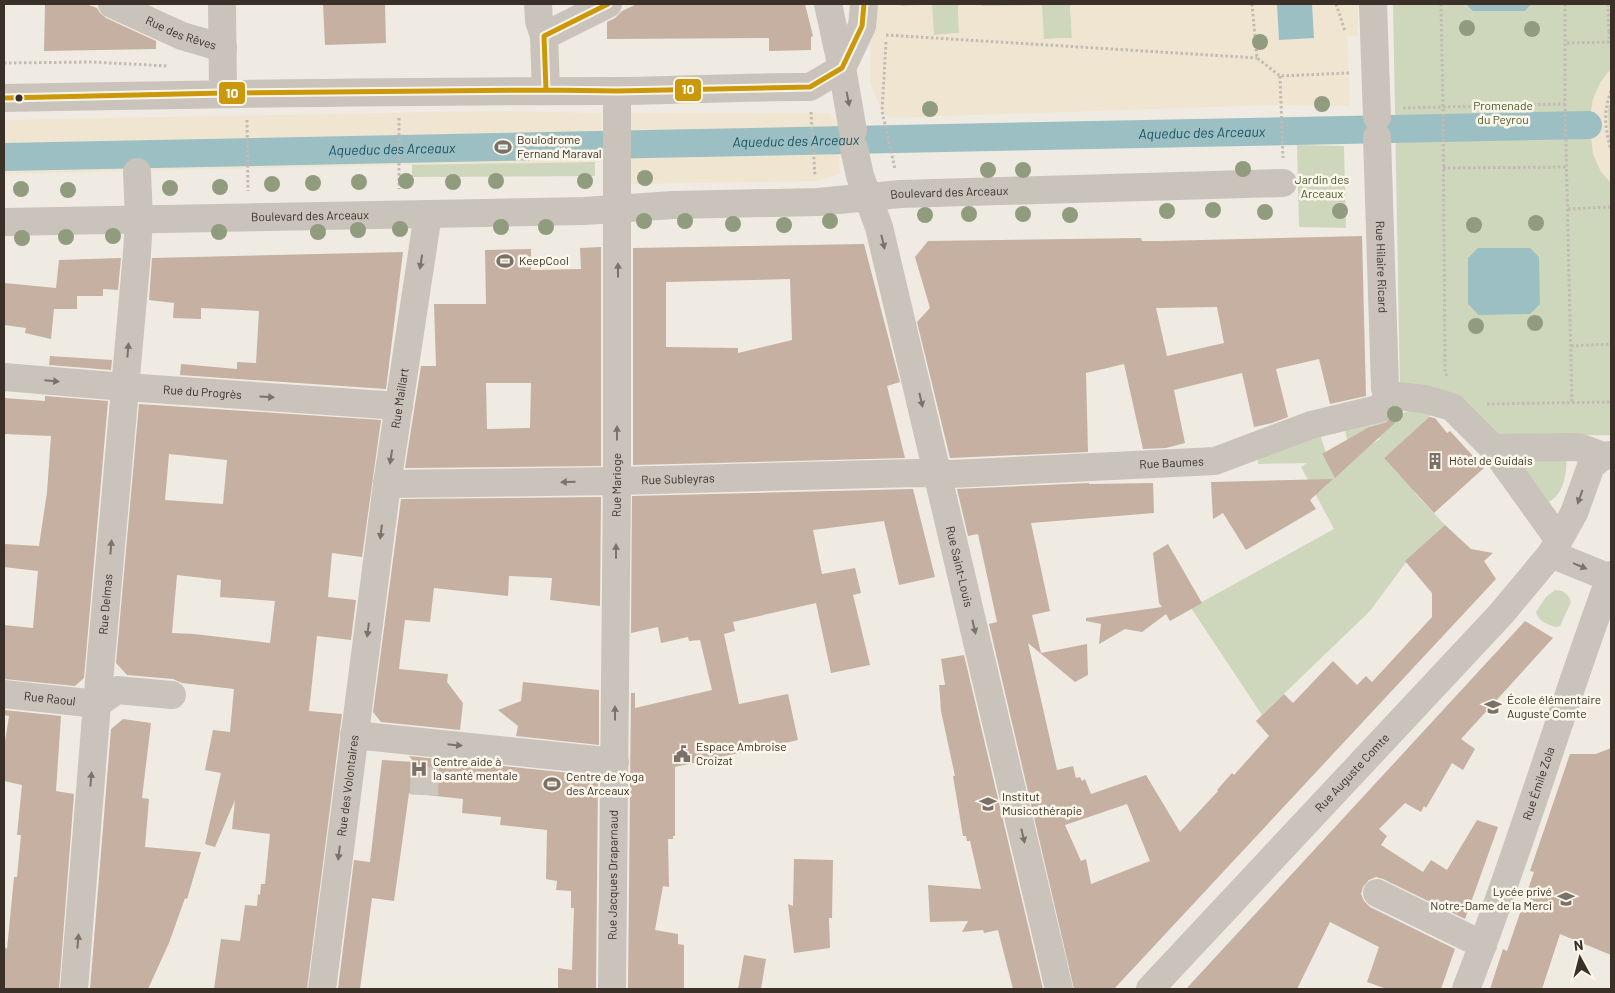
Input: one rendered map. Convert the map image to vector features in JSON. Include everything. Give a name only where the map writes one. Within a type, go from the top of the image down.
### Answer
[{"type":"street","name":"Rue des Rêves","points":[[112,4],[182,36],[223,48]]},
{"type":"street","points":[[222,4],[223,48],[235,94]]},
{"type":"street","points":[[538,4],[539,21],[544,36],[546,90]]},
{"type":"street","points":[[544,36],[608,4]]},
{"type":"street","name":"Rue Saint-Louis","points":[[828,4],[842,68],[860,176],[879,227],[1059,989]]},
{"type":"street","points":[[4,98],[399,91],[810,87],[842,68],[862,26],[864,4]]},
{"type":"street","name":"Rue Hilaire Ricard","points":[[1373,4],[1384,121],[1385,388],[1388,395]]},
{"type":"street","points":[[617,90],[617,208]]},
{"type":"street","name":"Rue Delmas","points":[[74,989],[139,219],[138,172]]},
{"type":"street","name":"Boulevard des Arceaux","points":[[4,222],[584,211],[617,208],[818,202],[900,194],[1283,183]]},
{"type":"street","name":"Rue Marioge","points":[[615,762],[617,208]]},
{"type":"street","name":"Rue Maillart","points":[[374,582],[428,214]]},
{"type":"street","name":"Rue du Progrès","points":[[4,377],[125,388],[399,406]]},
{"type":"street","points":[[1388,395],[1424,399],[1452,407],[1493,448],[1554,533],[1556,545],[1610,577]]},
{"type":"street","name":"Rue Baumes","points":[[938,474],[1215,461],[1311,425],[1381,408],[1388,395]]},
{"type":"street","points":[[1493,448],[1578,447],[1607,456]]},
{"type":"street","name":"Rue Auguste Comte","points":[[1150,989],[1501,614],[1556,545],[1574,513],[1591,466],[1607,456]]},
{"type":"street","name":"Rue Subleyras","points":[[387,484],[938,474]]},
{"type":"street","name":"Rue Émile Zola","points":[[1466,989],[1483,945],[1610,577]]},
{"type":"street","name":"Rue des Volontaires","points":[[322,989],[374,582]]},
{"type":"street","points":[[97,704],[117,690],[172,695]]},
{"type":"street","name":"Rue Raoul","points":[[4,694],[97,704]]},
{"type":"street","points":[[354,735],[426,753],[615,762]]},
{"type":"street","name":"Rue Jacques Draparnaud","points":[[612,989],[615,762]]},
{"type":"street","points":[[1377,893],[1483,945]]},
{"type":"path","points":[[1252,4],[1257,58]]},
{"type":"path","points":[[1441,4],[1445,373],[1454,383]]},
{"type":"path","points":[[1565,4],[1565,104],[1568,167],[1572,403]]},
{"type":"path","points":[[1565,43],[1609,42],[1608,4]]},
{"type":"path","points":[[886,27],[882,111],[900,194]]},
{"type":"path","points":[[886,35],[1257,58],[1280,76],[1342,74]]},
{"type":"path","points":[[1280,76],[1283,183]]},
{"type":"path","points":[[398,214],[400,165],[399,91]]},
{"type":"path","points":[[1611,91],[1605,122],[1611,150]]},
{"type":"path","points":[[235,94],[248,217]]},
{"type":"path","points":[[1384,121],[1443,107],[1565,104]]},
{"type":"path","points":[[810,113],[818,202]]},
{"type":"path","points":[[1443,168],[1568,167]]},
{"type":"path","points":[[1568,208],[1611,208]]},
{"type":"path","points":[[1571,346],[1611,344]]},
{"type":"path","points":[[1484,404],[1611,402]]},
{"type":"green space","points":[[901,4],[958,4],[959,33],[934,35]]},
{"type":"green space","points":[[981,4],[1070,4],[1072,38],[1043,39],[981,6]]},
{"type":"green space","name":"Promenade du Peyrou","points":[[1393,4],[1611,4],[1611,435],[1491,437],[1400,388]]},
{"type":"green space","name":"Boulodrome Fernand Maraval","points":[[594,117],[595,176],[412,177],[412,119]]},
{"type":"green space","name":"Jardin des Arceaux","points":[[1297,145],[1344,146],[1346,228],[1299,227]]},
{"type":"green space","points":[[1414,409],[1431,415],[1384,458],[1400,476],[1404,474],[1419,490],[1415,493],[1445,525],[1410,557],[1370,611],[1262,715],[1191,608],[1334,529],[1301,467],[1307,463],[1258,464],[1257,451],[1319,432],[1326,452],[1322,455],[1335,477],[1380,439],[1373,425],[1347,440],[1344,425],[1383,421]]},
{"type":"green space","points":[[1566,457],[1566,471],[1562,486],[1555,497],[1544,503],[1518,467],[1520,458]]},
{"type":"green space","points":[[1555,590],[1565,593],[1571,602],[1560,626],[1556,627],[1541,620],[1536,612],[1546,597]]},
{"type":"shaded area","points":[[871,4],[901,4],[901,6],[932,4],[934,35],[959,33],[958,4],[981,4],[982,6],[1042,5],[1044,39],[1072,38],[1070,4],[1277,4],[1279,40],[1314,38],[1312,4],[1358,4],[1358,36],[1347,36],[1350,106],[1269,105],[890,118],[882,111],[870,83]]},
{"type":"shaded area","points":[[1609,71],[1611,73],[1611,104],[1608,106],[1609,141],[1611,142],[1611,183],[1601,172],[1593,154],[1590,116],[1593,99],[1600,83]]},
{"type":"shaded area","points":[[491,111],[601,113],[601,162],[4,174],[4,120]]},
{"type":"shaded area","points":[[631,113],[830,113],[837,123],[840,174],[816,181],[631,184]]},
{"type":"water","points":[[1277,4],[1312,4],[1314,38],[1279,40]]},
{"type":"water","points":[[1466,4],[1531,4],[1525,11],[1473,11]]},
{"type":"water","points":[[1478,248],[1530,248],[1539,257],[1540,304],[1530,314],[1479,315],[1468,304],[1468,258]]},
{"type":"building","points":[[45,4],[86,4],[97,8],[106,18],[156,41],[156,49],[44,51]]},
{"type":"building","points":[[323,4],[385,4],[386,43],[325,45]]},
{"type":"building","points":[[637,4],[805,4],[813,36],[811,37],[811,50],[769,51],[769,38],[607,39],[607,22],[615,18],[622,11]]},
{"type":"building","points":[[1362,236],[1366,396],[1330,404],[1319,359],[1276,369],[1288,417],[1254,427],[1242,373],[1174,390],[1185,443],[1166,448],[1143,449],[1124,364],[1086,373],[1088,452],[950,458],[917,322],[930,308],[915,257],[928,241],[1141,238],[1142,241]],"holes":[[[1217,307],[1224,343],[1167,356],[1156,308]]]},
{"type":"building","points":[[864,244],[900,382],[887,386],[905,458],[633,465],[633,248]],"holes":[[[790,279],[792,340],[738,353],[738,348],[666,347],[666,282]]]},
{"type":"building","points":[[601,247],[601,466],[405,468],[421,366],[436,366],[434,304],[486,304],[485,250],[531,249],[531,270],[581,269],[580,248]],"holes":[[[486,383],[531,383],[530,428],[487,429]]]},
{"type":"building","points":[[403,252],[386,389],[180,375],[181,364],[237,369],[237,362],[256,363],[259,311],[201,308],[201,319],[173,318],[174,303],[149,300],[152,258]]},
{"type":"building","points":[[121,258],[118,290],[103,289],[103,296],[77,296],[77,309],[54,309],[51,339],[25,333],[26,328],[4,325],[4,283],[56,288],[59,260]]},
{"type":"building","points":[[50,356],[112,360],[111,370],[49,365]]},
{"type":"building","points":[[45,396],[108,401],[84,678],[75,686],[4,679],[4,625],[33,628],[38,571],[4,567],[4,544],[39,546],[47,492],[51,436],[4,434],[4,398],[45,401]]},
{"type":"building","points":[[139,404],[381,420],[362,557],[332,553],[328,597],[356,600],[351,640],[317,636],[309,711],[342,714],[307,989],[214,989],[221,939],[240,941],[245,905],[257,906],[261,884],[265,884],[270,834],[232,829],[235,800],[215,847],[205,844],[221,773],[205,770],[213,730],[230,732],[234,689],[182,683],[173,679],[127,675],[116,663]],"holes":[[[169,454],[227,460],[223,504],[165,500]],[[177,575],[221,580],[220,597],[275,601],[270,643],[172,633]]]},
{"type":"building","points":[[1394,416],[1397,421],[1335,478],[1322,454],[1369,427],[1385,423]]},
{"type":"building","name":"Hôtel de Guidais","points":[[1429,417],[1435,418],[1447,433],[1450,431],[1484,468],[1434,513],[1384,458]]},
{"type":"building","points":[[1333,479],[1310,500],[1316,509],[1246,550],[1223,513],[1213,519],[1211,482]]},
{"type":"building","points":[[1089,483],[1153,483],[1154,513],[1031,523],[1050,611],[1032,615],[1041,653],[1087,644],[1088,675],[1075,682],[1028,643],[1057,770],[1073,766],[1076,778],[1080,777],[1082,781],[1085,779],[1091,794],[1146,775],[1180,832],[1232,773],[1234,775],[1269,736],[1256,721],[1284,694],[1293,703],[1333,661],[1357,685],[1366,676],[1372,682],[1432,617],[1432,593],[1405,561],[1445,525],[1471,549],[1493,553],[1484,561],[1496,579],[1114,989],[1074,989],[989,624],[997,622],[978,534],[968,536],[957,489]],"holes":[[[1127,804],[1150,861],[1091,884],[1086,859],[1081,861],[1065,825]]]},
{"type":"building","points":[[913,489],[935,577],[899,585],[884,521],[813,530],[822,574],[855,568],[861,593],[853,595],[870,665],[831,673],[816,603],[733,622],[735,631],[724,634],[739,704],[788,694],[798,740],[675,767],[675,836],[673,836],[673,839],[668,839],[669,887],[663,886],[655,930],[678,934],[678,944],[684,945],[684,989],[628,989],[631,693],[635,693],[635,708],[712,690],[700,640],[689,641],[688,637],[661,643],[658,627],[631,633],[632,496]]},
{"type":"building","points":[[601,497],[600,606],[550,600],[552,578],[509,576],[508,596],[434,588],[430,622],[405,620],[399,669],[448,674],[447,682],[463,703],[460,730],[381,722],[373,712],[401,499]]},
{"type":"building","points":[[1168,544],[1202,603],[1170,621],[1166,614],[1142,632],[1125,629],[1099,644],[1101,624],[1086,621],[1086,618],[1162,607],[1159,603],[1153,553]]},
{"type":"building","points":[[1525,621],[1553,638],[1461,739],[1475,749],[1463,770],[1452,763],[1426,808],[1424,806],[1421,812],[1405,803],[1379,829],[1387,836],[1381,845],[1423,872],[1431,860],[1447,870],[1477,820],[1498,827],[1465,919],[1376,877],[1369,880],[1363,887],[1361,894],[1364,901],[1370,907],[1455,949],[1441,989],[1387,989],[1367,982],[1379,947],[1330,922],[1297,989],[1186,989]]},
{"type":"building","points":[[964,655],[1043,989],[1013,989],[998,930],[984,933],[983,930],[962,932],[968,921],[930,922],[928,885],[981,889],[970,841],[967,841],[966,836],[963,836],[953,776],[955,776],[941,711],[939,685],[945,685],[941,659]]},
{"type":"building","points":[[523,682],[599,690],[599,745],[516,736],[518,726],[498,710],[521,701]]},
{"type":"building","points":[[4,710],[61,716],[56,791],[74,794],[59,989],[4,989],[4,946],[7,949],[14,877],[17,877],[21,835],[17,835],[22,785],[4,781],[4,748],[9,716],[4,715]]},
{"type":"building","points":[[123,719],[151,723],[142,798],[149,799],[145,847],[201,852],[187,899],[185,898],[169,943],[148,989],[90,989],[111,729]]},
{"type":"building","name":"Lycée privé Notre-Dame de la Merci","points":[[1611,748],[1611,955],[1560,934],[1542,989],[1490,989],[1503,949],[1507,951],[1534,872],[1530,871],[1570,754],[1596,754]]},
{"type":"building","points":[[409,756],[598,776],[596,989],[558,989],[558,968],[572,970],[574,908],[571,908],[571,891],[556,890],[557,881],[546,879],[547,830],[500,825],[501,817],[462,813],[463,799],[409,793],[394,901],[372,898],[360,989],[338,989],[354,860],[370,862],[382,760],[414,762]]},
{"type":"building","points":[[794,859],[833,860],[832,918],[829,918],[830,948],[794,953],[788,904],[793,906]]},
{"type":"building","points":[[744,955],[766,959],[761,989],[738,989]]},
{"type":"waterway","name":"Aqueduc des Arceaux","points":[[4,157],[1588,125]]},
{"type":"tunnel","points":[[424,795],[425,763]]},
{"type":"transit line","name":"10","points":[[546,90],[544,36],[608,4]]},
{"type":"transit line","name":"10","points":[[4,98],[223,93],[617,91],[810,87],[842,68],[862,26],[864,4]]},
{"type":"place","name":"Boulodrome Fernand Maraval","points":[[503,147]]},
{"type":"place","name":"KeepCool","points":[[505,261]]},
{"type":"place","name":"Hôtel de Guidais","points":[[1435,461]]},
{"type":"place","name":"École élémentaire Auguste Comte","points":[[1493,707]]},
{"type":"place","name":"Espace Ambroise Croizat","points":[[682,754]]},
{"type":"place","name":"Centre aide à la santé mentale","points":[[419,769]]},
{"type":"place","name":"Centre de Yoga des Arceaux","points":[[552,784]]},
{"type":"place","name":"Institut Musicothérapie","points":[[988,804]]},
{"type":"place","name":"Lycée privé Notre-Dame de la Merci","points":[[1566,899]]}]
